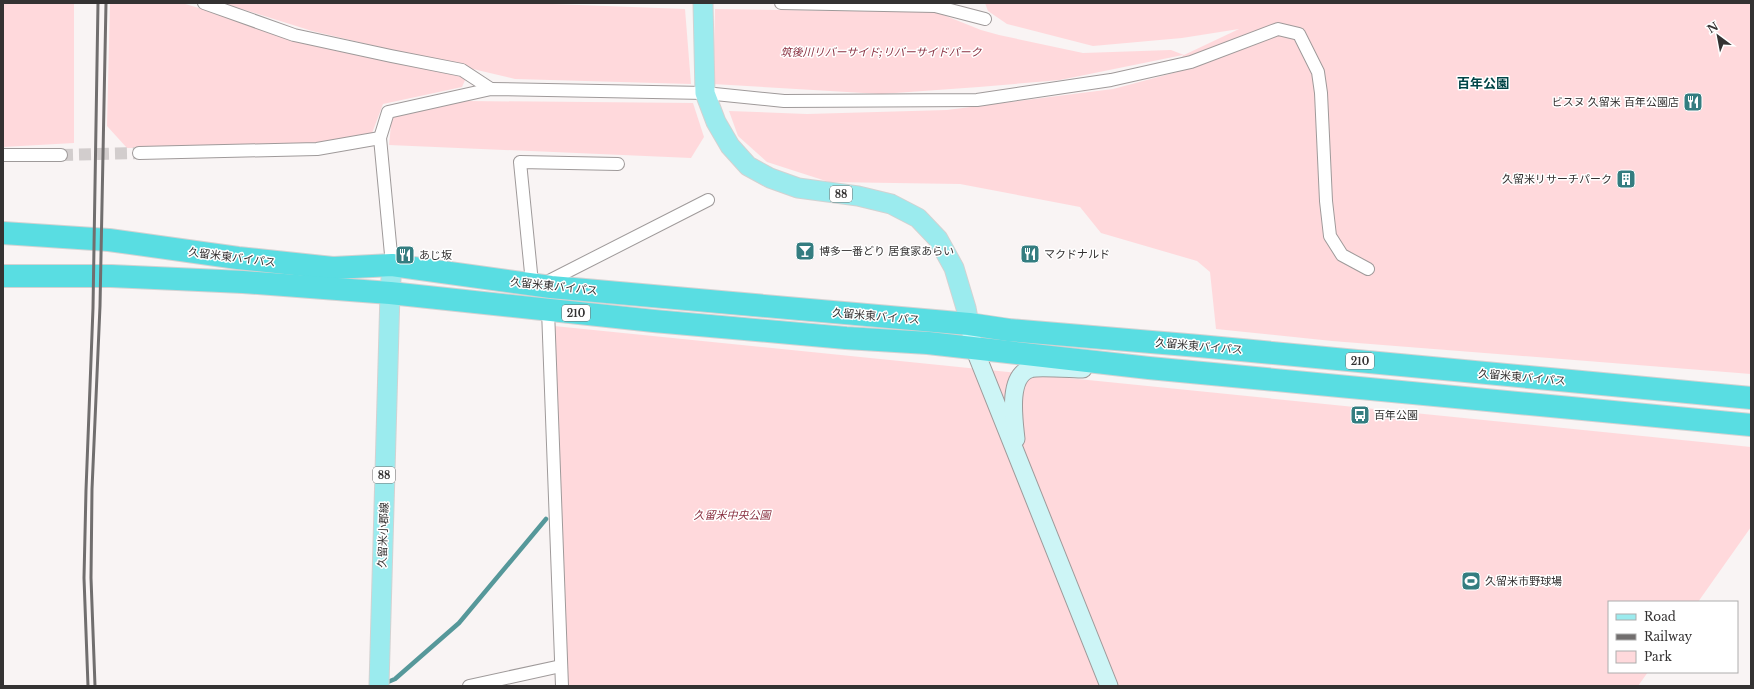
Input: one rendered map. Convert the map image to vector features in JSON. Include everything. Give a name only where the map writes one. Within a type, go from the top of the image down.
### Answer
[{"type":"highway","name":"久留米東バイパス","points":[[3,233],[109,240],[238,258],[333,268],[392,265],[551,287],[969,324],[1009,330],[1199,346],[1751,398]]},
{"type":"highway","name":"久留米東バイパス","points":[[3,276],[119,276],[243,282],[390,293],[548,310],[846,338],[928,343],[1149,368],[1751,425]]},
{"type":"main road","name":"88","points":[[703,3],[705,84],[716,122],[730,146],[748,166],[770,178],[798,188],[858,196],[891,204],[918,218],[938,238],[954,268],[966,308],[969,324]]},
{"type":"main road","name":"久留米小郡線","points":[[378,686],[392,265]]},
{"type":"street","points":[[204,3],[294,35],[462,70],[491,89]]},
{"type":"street","points":[[781,3],[935,6],[984,19]]},
{"type":"street","points":[[392,265],[380,138],[388,112],[491,89],[705,84],[784,101],[977,100],[1111,80],[1191,62],[1278,29],[1299,34],[1318,72],[1321,93],[1326,201],[1330,236],[1342,255],[1368,269]]},
{"type":"street","points":[[139,153],[317,149],[380,138]]},
{"type":"street","points":[[3,155],[61,155]]},
{"type":"street","points":[[532,283],[520,162],[618,164]]},
{"type":"street","points":[[510,281],[543,284],[708,200]]},
{"type":"street","points":[[548,310],[562,686]]},
{"type":"street","points":[[969,324],[974,348],[1109,686]]},
{"type":"street","points":[[1018,457],[1014,394],[1020,376],[1025,372],[1031,368],[1149,368]]},
{"type":"street","points":[[469,686],[561,666]]},
{"type":"green space","points":[[3,3],[74,3],[74,143],[3,147]]},
{"type":"green space","points":[[110,3],[182,3],[280,32],[466,78],[462,87],[383,104],[371,136],[303,147],[127,148],[107,126]]},
{"type":"green space","points":[[223,3],[526,3],[685,9],[691,84],[515,79],[312,31]]},
{"type":"green space","name":"筑後川リバーサイド;リバーサイドパーク","points":[[985,3],[1751,3],[1751,374],[1332,341],[1216,329],[1210,272],[1197,261],[1101,233],[1080,207],[960,184],[829,182],[767,162],[738,136],[729,111],[807,114],[947,110],[1113,89],[1177,72],[1183,55],[1060,80],[881,94],[713,84],[715,9],[936,12],[981,30],[1083,53],[1171,50],[1184,55],[1239,29],[1182,38],[1093,46],[1007,24],[988,11]]},
{"type":"green space","points":[[467,101],[693,103],[704,137],[691,158],[389,145],[392,115]]},
{"type":"green space","name":"久留米中央公園","points":[[554,326],[1751,447],[1751,527],[1699,601],[1608,601],[1608,673],[1647,673],[1638,686],[567,686]]},
{"type":"waterway","points":[[383,684],[395,679],[459,623],[546,519]]},
{"type":"tunnel","points":[[61,155],[139,153]]},
{"type":"railway","points":[[88,686],[84,578],[93,308],[98,3]]},
{"type":"railway","points":[[95,686],[91,578],[92,489],[100,306],[106,3]]},
{"type":"place","name":"ビスヌ 久留米 百年公園店","points":[[1693,102]]},
{"type":"place","name":"久留米リサーチパーク","points":[[1626,179]]},
{"type":"place","name":"博多一番どり 居食家あらい","points":[[805,251]]},
{"type":"place","name":"マクドナルド","points":[[1030,254]]},
{"type":"place","name":"あじ坂","points":[[405,255]]},
{"type":"place","name":"百年公園","points":[[1360,415]]},
{"type":"place","name":"久留米市野球場","points":[[1471,581]]},
{"type":"district","name":"百年公園","points":[[1483,83]]}]
